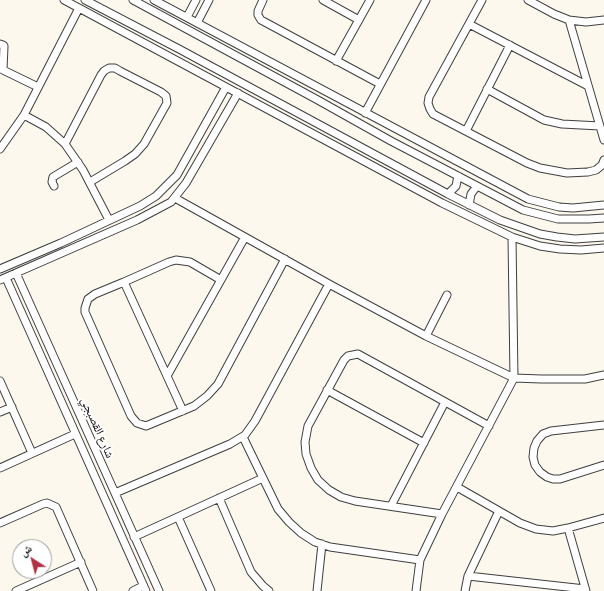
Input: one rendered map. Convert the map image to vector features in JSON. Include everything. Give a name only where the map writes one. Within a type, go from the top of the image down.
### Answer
[{"type":"street","points":[[64,0],[442,203],[512,237],[540,246],[560,249],[581,250],[604,248]]},
{"type":"street","points":[[86,0],[180,49],[448,194],[500,220],[522,229],[563,238],[604,237]]},
{"type":"street","points":[[133,0],[391,141],[523,210],[542,216],[573,220],[604,218]]},
{"type":"street","points":[[154,0],[528,199],[559,207],[573,208],[604,205]]},
{"type":"street","points":[[196,22],[209,0]]},
{"type":"street","points":[[263,0],[258,11],[258,15],[261,20],[380,84]]},
{"type":"street","points":[[323,0],[359,20]]},
{"type":"street","points":[[336,61],[370,0]]},
{"type":"street","points":[[365,113],[426,0]]},
{"type":"street","points":[[482,0],[431,92],[428,103],[433,114],[527,163],[554,172],[588,172],[596,170],[602,165],[604,160]]},
{"type":"street","points":[[528,0],[569,20],[586,22],[604,20]]},
{"type":"street","points":[[187,17],[196,1],[205,7]]},
{"type":"street","points":[[160,15],[164,5]]},
{"type":"street","points":[[0,149],[24,115],[79,8]]},
{"type":"street","points":[[569,20],[604,140]]},
{"type":"street","points":[[469,24],[588,86]]},
{"type":"street","points":[[0,44],[4,46],[2,71],[38,87]]},
{"type":"street","points":[[466,131],[510,45]]},
{"type":"street","points":[[175,59],[180,49]]},
{"type":"street","points":[[65,144],[101,75],[109,68],[115,68],[166,96],[167,103],[144,144],[135,154],[90,182]]},
{"type":"street","points":[[0,269],[61,243],[148,201],[171,183],[177,175],[226,87]]},
{"type":"street","points":[[316,99],[321,89]]},
{"type":"street","points":[[487,89],[544,120],[562,124],[600,126]]},
{"type":"street","points":[[3,279],[137,220],[163,207],[176,198],[238,93]]},
{"type":"street","points":[[216,104],[227,110]]},
{"type":"street","points":[[24,115],[46,127],[65,144],[90,182],[109,220]]},
{"type":"street","points":[[391,141],[397,130]]},
{"type":"street","points":[[350,153],[354,143]]},
{"type":"street","points":[[54,186],[52,182],[53,178],[78,162]]},
{"type":"street","points":[[448,194],[456,186],[458,176]]},
{"type":"street","points":[[469,205],[471,194],[477,186]]},
{"type":"street","points":[[176,198],[245,238],[426,336],[514,378],[585,379],[604,375]]},
{"type":"street","points":[[519,240],[522,229]]},
{"type":"street","points":[[416,591],[420,560],[442,514],[514,378],[512,237]]},
{"type":"street","points":[[167,376],[245,238]]},
{"type":"street","points":[[61,243],[70,250]]},
{"type":"street","points":[[221,280],[190,262],[176,260],[92,296],[86,303],[85,312],[128,409],[137,423],[146,426],[194,406],[207,396],[218,384],[285,259]]},
{"type":"street","name":"شارع القصبجي","points":[[16,273],[159,591]]},
{"type":"street","name":"شارع القصبجي","points":[[3,279],[14,298],[144,589]]},
{"type":"street","points":[[124,282],[183,411]]},
{"type":"street","points":[[115,493],[230,444],[243,437],[251,428],[329,284]]},
{"type":"street","points":[[14,298],[25,293]]},
{"type":"street","points":[[426,336],[447,295]]},
{"type":"street","points":[[442,514],[355,501],[341,497],[329,490],[318,480],[311,468],[306,454],[305,442],[308,426],[327,390],[344,360],[353,354],[358,354],[489,426]]},
{"type":"street","points":[[0,381],[32,454]]},
{"type":"street","points":[[327,390],[424,442]]},
{"type":"street","points":[[391,506],[445,402]]},
{"type":"street","points":[[0,412],[12,407]]},
{"type":"street","points":[[604,425],[550,431],[543,434],[537,441],[534,448],[533,457],[535,465],[540,472],[553,479],[560,479],[604,465]]},
{"type":"street","points":[[0,468],[75,434]]},
{"type":"street","points":[[243,437],[278,509],[288,522],[301,533],[315,542],[330,548],[420,560]]},
{"type":"street","points":[[87,460],[98,455]]},
{"type":"street","points":[[134,536],[263,478]]},
{"type":"street","points":[[457,487],[520,523],[536,529],[553,531],[604,518]]},
{"type":"street","points":[[219,498],[251,572],[269,591]]},
{"type":"street","points":[[0,523],[43,504],[52,505],[58,511],[94,591]]},
{"type":"street","points":[[464,591],[468,576],[499,511]]},
{"type":"street","points":[[178,517],[210,591]]},
{"type":"street","points":[[468,576],[585,590],[568,528]]},
{"type":"street","points":[[317,591],[322,544]]},
{"type":"street","points":[[16,591],[81,562]]},
{"type":"street","points":[[133,591],[144,589]]}]
